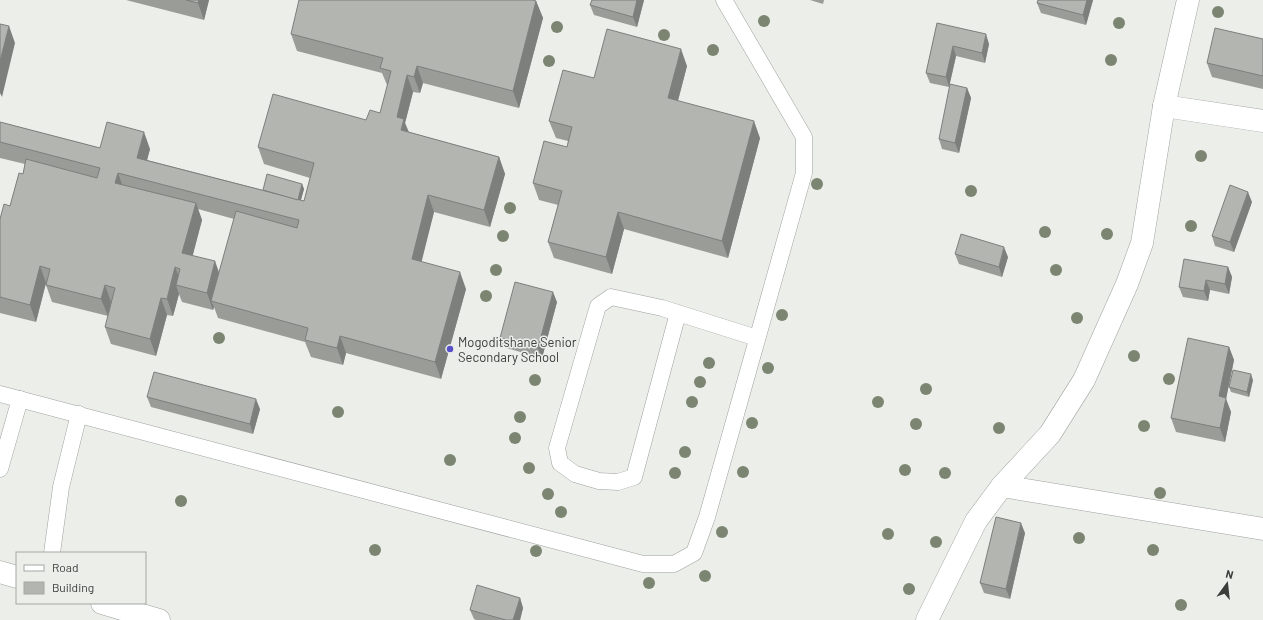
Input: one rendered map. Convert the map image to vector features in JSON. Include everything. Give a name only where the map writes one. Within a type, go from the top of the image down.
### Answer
[{"type":"street","points":[[927,620],[976,521],[1002,486],[1050,434],[1084,380],[1127,284],[1142,243],[1164,106],[1188,0]]},
{"type":"street","points":[[1164,106],[1263,121]]},
{"type":"street","points":[[1002,486],[1263,529]]},
{"type":"street","points":[[0,572],[16,577]]},
{"type":"street","points":[[105,604],[159,620]]},
{"type":"lane","points":[[0,394],[643,564],[674,564],[694,553],[707,517],[804,173],[804,137],[724,0]]},
{"type":"lane","points":[[678,313],[634,477],[618,482],[599,481],[575,474],[560,463],[557,448],[598,306],[611,297],[662,308],[678,313],[758,338]]},
{"type":"lane","points":[[0,469],[20,399]]},
{"type":"lane","points":[[52,552],[61,487],[79,414]]},
{"type":"building","points":[[186,0],[199,0],[198,3]]},
{"type":"building","points":[[299,0],[536,1],[513,91],[417,66],[414,77],[407,75],[397,117],[404,119],[401,130],[499,157],[484,210],[428,195],[412,259],[460,272],[435,362],[340,336],[337,348],[305,340],[308,328],[211,301],[236,211],[297,228],[299,220],[118,173],[115,183],[196,203],[182,253],[215,261],[207,293],[176,285],[180,269],[175,267],[167,299],[161,298],[150,339],[105,327],[115,288],[105,285],[101,299],[46,285],[50,269],[40,266],[30,305],[0,297],[0,219],[4,204],[10,206],[19,173],[23,174],[26,159],[97,178],[100,168],[0,142],[0,122],[100,148],[107,122],[144,132],[137,158],[304,201],[314,163],[258,147],[273,94],[366,120],[370,110],[380,113],[391,71],[380,68],[383,58],[291,34]]},
{"type":"building","points":[[592,0],[637,0],[633,17],[590,5]]},
{"type":"building","points":[[1038,0],[1087,0],[1083,15],[1037,3]]},
{"type":"building","points":[[937,23],[986,34],[982,53],[953,46],[946,77],[926,73]]},
{"type":"building","points":[[0,24],[9,26],[0,61]]},
{"type":"building","points":[[1215,28],[1263,39],[1263,76],[1207,63]]},
{"type":"building","points":[[607,29],[681,49],[668,98],[754,121],[722,241],[618,212],[606,257],[548,242],[562,191],[533,183],[544,141],[567,147],[572,127],[549,121],[563,70],[594,78]]},
{"type":"building","points":[[950,84],[967,88],[955,143],[939,139]]},
{"type":"building","points":[[267,174],[302,184],[298,200],[263,190]]},
{"type":"building","points":[[1230,185],[1248,192],[1230,242],[1212,236]]},
{"type":"building","points":[[961,234],[1004,247],[999,267],[955,254]]},
{"type":"building","points":[[1184,259],[1228,267],[1225,284],[1206,280],[1204,291],[1179,287]]},
{"type":"building","points":[[515,282],[553,292],[538,348],[500,338]]},
{"type":"building","points":[[1188,338],[1229,347],[1219,396],[1226,398],[1220,428],[1171,418]]},
{"type":"building","points":[[1233,370],[1251,374],[1247,392],[1229,387]]},
{"type":"building","points":[[154,372],[256,399],[250,424],[147,397]]},
{"type":"building","points":[[996,517],[1021,523],[1006,589],[980,583]]},
{"type":"building","points":[[477,585],[520,598],[513,620],[506,620],[470,610]]},
{"type":"place","name":"Mogoditshane Senior Secondary School","points":[[450,349]]}]
